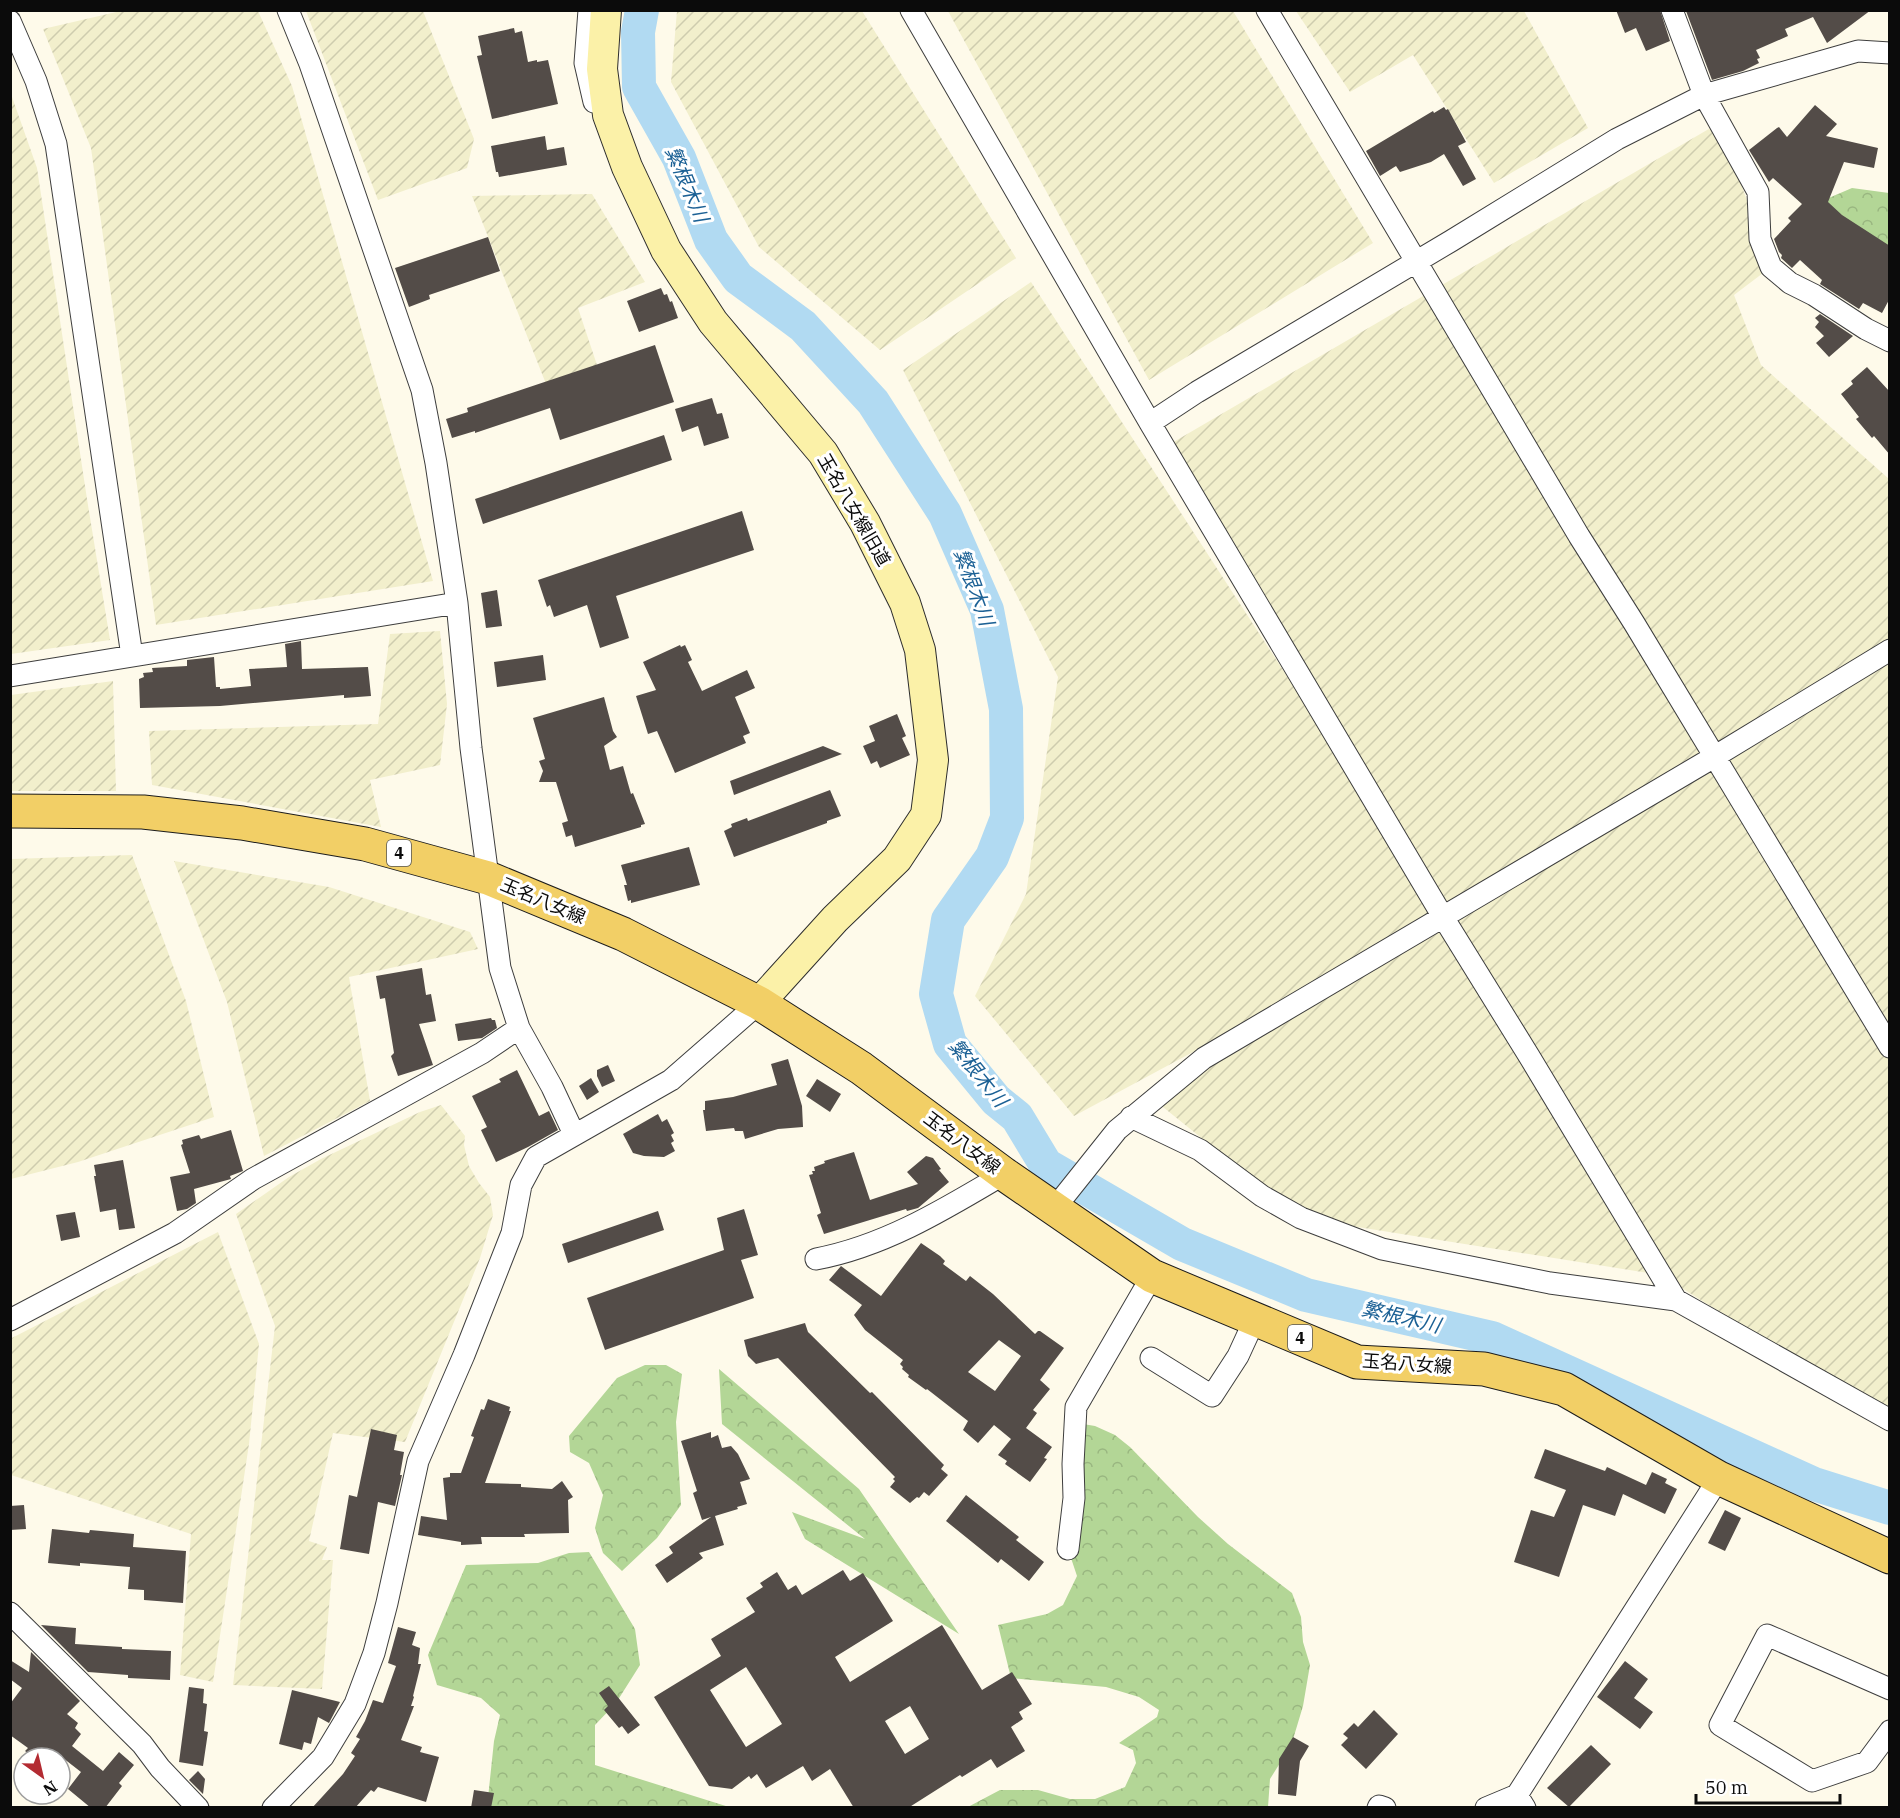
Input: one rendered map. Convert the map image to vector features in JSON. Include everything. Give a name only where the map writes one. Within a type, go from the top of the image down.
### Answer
[{"type":"main road","name":"玉名八女線","points":[[10,811],[143,812],[242,823],[364,844],[488,878],[623,934],[759,1003],[861,1068],[1004,1174],[1061,1202],[1152,1276],[1358,1362],[1484,1369],[1564,1389],[1719,1478],[1890,1557]]},
{"type":"street","points":[[288,10],[310,64],[422,390],[436,463],[457,603],[471,748],[500,968],[519,1028],[574,1134]]},
{"type":"street","points":[[589,10],[585,63],[595,109],[608,115]]},
{"type":"street","name":"玉名八女線旧道","points":[[606,10],[602,69],[608,115],[627,167],[666,250],[713,322],[822,453],[865,523],[905,603],[920,650],[933,760],[926,814],[897,859],[835,919],[759,1003]]},
{"type":"street","points":[[911,10],[1150,423],[1443,917],[1676,1300]]},
{"type":"street","points":[[1267,10],[1579,536],[1890,1047]]},
{"type":"street","points":[[1672,10],[1704,95],[1758,192],[1760,239],[1771,267],[1790,283],[1890,341]]},
{"type":"street","points":[[10,21],[36,81],[56,144],[132,656]]},
{"type":"street","points":[[1150,423],[1197,392],[1417,262],[1617,139],[1704,95],[1858,51],[1890,53]]},
{"type":"street","points":[[10,676],[457,603]]},
{"type":"street","points":[[1061,1202],[1124,1123],[1204,1058],[1714,757],[1890,650]]},
{"type":"street","points":[[273,1808],[323,1757],[355,1704],[374,1653],[387,1603],[418,1461],[464,1355],[512,1233],[521,1185],[536,1156],[671,1080],[759,1003]]},
{"type":"street","points":[[10,1320],[175,1233],[253,1179],[482,1053],[519,1028]]},
{"type":"street","points":[[1124,1123],[1200,1149],[1262,1197],[1301,1218],[1382,1249],[1550,1283],[1676,1300],[1890,1420]]},
{"type":"street","points":[[816,1260],[839,1255],[885,1239],[949,1207],[1004,1174]]},
{"type":"street","points":[[1068,1549],[1074,1498],[1076,1407],[1152,1276]]},
{"type":"street","points":[[1151,1358],[1212,1396],[1238,1356],[1255,1319]]},
{"type":"street","points":[[1486,1808],[1521,1801],[1719,1478]]},
{"type":"street","points":[[10,1613],[142,1744],[160,1768],[198,1808]]},
{"type":"street","points":[[1890,1689],[1767,1635],[1720,1725],[1812,1781],[1868,1762],[1890,1731]]},
{"type":"street","points":[[1378,1808],[1379,1806],[1385,1808]]},
{"type":"shaded area","points":[[125,10],[258,11],[292,86],[433,581],[156,625],[91,148],[43,29]]},
{"type":"shaded area","points":[[306,11],[423,11],[474,139],[467,168],[378,200]]},
{"type":"shaded area","points":[[677,11],[862,11],[1016,258],[880,350],[759,247],[671,82]]},
{"type":"shaded area","points":[[948,11],[1233,11],[1373,243],[1149,380]]},
{"type":"shaded area","points":[[1296,11],[1524,11],[1588,128],[1494,183],[1413,55],[1350,92]]},
{"type":"shaded area","points":[[11,94],[37,168],[110,640],[11,654]]},
{"type":"shaded area","points":[[1719,123],[1771,267],[1734,295],[1761,365],[1889,479],[1889,1418],[1661,1275],[1301,1218],[1153,1099],[1431,924],[1074,1116],[975,996],[1026,894],[1058,677],[903,370],[1031,282],[1431,898],[1165,447]]},
{"type":"shaded area","points":[[592,194],[645,282],[578,308],[598,368],[548,389],[472,196]]},
{"type":"shaded area","points":[[440,631],[447,704],[440,765],[370,780],[381,827],[152,785],[149,731],[378,724],[390,634]]},
{"type":"shaded area","points":[[113,681],[116,791],[11,791],[11,695]]},
{"type":"shaded area","points":[[132,855],[186,1001],[214,1117],[78,1162],[11,1179],[11,859]]},
{"type":"shaded area","points":[[174,861],[329,887],[470,932],[478,949],[349,977],[370,1101],[264,1156],[227,1002]]},
{"type":"shaded area","points":[[441,1105],[465,1136],[464,1145],[469,1166],[490,1197],[493,1215],[480,1258],[405,1442],[333,1433],[309,1541],[327,1547],[322,1560],[333,1560],[322,1689],[233,1685],[275,1326],[236,1214],[289,1177],[321,1159],[420,1112]]},
{"type":"shaded area","points":[[218,1232],[259,1344],[249,1444],[213,1682],[180,1675],[191,1534],[11,1475],[10,1339]]},
{"type":"green space","points":[[1852,188],[1889,193],[1889,260],[1824,200]]},
{"type":"green space","points":[[645,1365],[666,1365],[682,1374],[676,1422],[681,1505],[657,1538],[622,1571],[603,1553],[595,1528],[603,1495],[589,1463],[570,1452],[569,1436],[617,1378]]},
{"type":"green space","points":[[719,1369],[859,1489],[959,1634],[805,1539],[792,1512],[865,1539],[722,1424]]},
{"type":"green space","points":[[1077,1423],[1095,1426],[1115,1435],[1228,1544],[1292,1593],[1301,1617],[1303,1642],[1310,1665],[1303,1706],[1294,1736],[1270,1779],[1268,1807],[966,1808],[1000,1790],[1038,1790],[1070,1799],[1095,1799],[1125,1787],[1136,1763],[1133,1750],[1119,1743],[1157,1717],[1159,1710],[1139,1697],[1106,1687],[1011,1678],[998,1625],[1047,1614],[1063,1605],[1077,1576],[1068,1549]]},
{"type":"green space","points":[[589,1552],[635,1629],[640,1665],[616,1703],[595,1725],[595,1765],[729,1807],[484,1807],[488,1798],[494,1741],[500,1715],[481,1698],[437,1685],[428,1655],[466,1565],[538,1563],[569,1553]]},
{"type":"building","points":[[1616,10],[1660,10],[1670,41],[1646,51],[1636,28],[1625,33]]},
{"type":"building","points":[[1871,10],[1827,43],[1813,17],[1785,29],[1788,36],[1756,50],[1760,58],[1757,59],[1759,63],[1743,71],[1712,80],[1686,11]]},
{"type":"building","points":[[514,28],[515,33],[522,31],[528,62],[548,60],[558,104],[492,119],[477,56],[482,55],[478,36]]},
{"type":"building","points":[[1815,105],[1837,124],[1826,136],[1878,148],[1874,168],[1844,162],[1828,202],[1842,215],[1890,246],[1890,298],[1882,313],[1863,303],[1859,309],[1820,284],[1822,280],[1800,260],[1792,268],[1781,258],[1782,255],[1774,239],[1791,221],[1788,218],[1802,204],[1773,178],[1769,182],[1749,150],[1779,127],[1787,137]]},
{"type":"building","points":[[1444,107],[1448,109],[1466,142],[1458,146],[1476,179],[1463,186],[1444,154],[1431,162],[1400,172],[1396,166],[1380,176],[1366,151],[1433,111],[1434,113]]},
{"type":"building","points":[[545,136],[547,150],[564,147],[567,165],[499,177],[491,146]]},
{"type":"building","points":[[488,237],[500,271],[429,295],[430,299],[409,307],[395,268]]},
{"type":"building","points":[[661,288],[664,295],[667,294],[670,302],[672,301],[678,318],[639,332],[627,301]]},
{"type":"building","points":[[1820,314],[1853,336],[1829,357],[1816,343],[1824,336],[1815,327],[1819,322],[1815,318]]},
{"type":"building","points":[[655,345],[674,402],[560,440],[550,408],[475,433],[475,431],[452,438],[446,419],[468,412],[467,408]]},
{"type":"building","points":[[1867,367],[1890,392],[1890,455],[1856,419],[1859,417],[1841,394],[1853,384],[1851,381]]},
{"type":"building","points":[[712,398],[717,414],[722,413],[729,438],[704,446],[698,426],[682,432],[675,409]]},
{"type":"building","points":[[664,435],[672,460],[483,524],[475,499]]},
{"type":"building","points":[[742,511],[754,550],[616,596],[629,638],[600,648],[587,605],[554,617],[550,605],[547,607],[538,580]]},
{"type":"building","points":[[497,590],[502,626],[486,628],[481,593]]},
{"type":"building","points":[[301,641],[302,669],[368,667],[371,696],[344,698],[344,695],[220,706],[140,708],[139,679],[144,677],[143,673],[153,672],[152,668],[187,666],[187,660],[214,657],[216,687],[220,689],[251,686],[249,669],[287,667],[285,644]]},
{"type":"building","points":[[680,645],[681,647],[685,645],[692,660],[688,662],[702,691],[747,670],[755,688],[735,697],[750,733],[743,736],[746,743],[675,773],[657,731],[648,734],[636,696],[656,690],[643,662]]},
{"type":"building","points":[[543,655],[546,680],[497,687],[494,662]]},
{"type":"building","points":[[604,697],[613,731],[617,737],[604,746],[610,770],[623,766],[631,794],[633,793],[645,824],[575,847],[572,835],[566,837],[562,823],[568,821],[556,782],[539,782],[543,771],[539,761],[545,759],[533,718]]},
{"type":"building","points":[[897,714],[906,736],[902,738],[910,755],[880,768],[877,761],[871,764],[863,746],[875,741],[869,726]]},
{"type":"building","points":[[823,746],[842,754],[734,795],[730,781]]},
{"type":"building","points":[[830,790],[841,816],[734,857],[724,831],[732,827],[731,824],[747,818],[748,821]]},
{"type":"building","points":[[689,847],[700,885],[631,903],[631,900],[628,901],[624,885],[627,885],[621,865]]},
{"type":"building","points":[[422,968],[426,995],[431,994],[436,1021],[419,1024],[433,1065],[398,1076],[391,1056],[394,1053],[385,998],[380,999],[376,976]]},
{"type":"building","points":[[491,1018],[495,1020],[497,1028],[482,1038],[458,1041],[455,1024]]},
{"type":"building","points":[[788,1059],[802,1106],[803,1127],[778,1129],[745,1139],[743,1131],[735,1131],[734,1128],[706,1131],[703,1110],[705,1110],[705,1101],[733,1097],[777,1085],[771,1064]]},
{"type":"building","points":[[608,1065],[615,1081],[602,1087],[597,1070]]},
{"type":"building","points":[[517,1070],[539,1116],[549,1111],[558,1130],[496,1162],[481,1130],[487,1127],[472,1096],[501,1082],[499,1079]]},
{"type":"building","points":[[591,1078],[599,1092],[587,1100],[579,1086]]},
{"type":"building","points":[[817,1079],[841,1094],[830,1112],[806,1096]]},
{"type":"building","points":[[658,1114],[662,1122],[667,1119],[674,1133],[671,1135],[674,1141],[671,1143],[675,1151],[664,1157],[633,1153],[623,1134]]},
{"type":"building","points":[[231,1130],[243,1171],[230,1176],[231,1179],[194,1189],[196,1203],[187,1209],[177,1211],[170,1177],[190,1173],[181,1145],[182,1140],[199,1135],[201,1139]]},
{"type":"building","points":[[854,1152],[870,1200],[918,1184],[907,1172],[926,1156],[933,1158],[949,1182],[918,1208],[907,1211],[906,1209],[824,1234],[817,1215],[821,1213],[809,1175],[815,1171],[814,1167],[825,1163],[824,1161]]},
{"type":"building","points":[[123,1160],[135,1228],[119,1230],[116,1209],[100,1212],[94,1165]]},
{"type":"building","points":[[744,1209],[758,1255],[741,1260],[754,1298],[605,1350],[587,1298],[724,1250],[717,1218]]},
{"type":"building","points":[[658,1211],[664,1230],[568,1263],[562,1244]]},
{"type":"building","points":[[75,1212],[80,1237],[61,1241],[56,1215]]},
{"type":"building","points":[[921,1243],[940,1256],[945,1261],[943,1264],[966,1281],[970,1276],[993,1294],[1035,1334],[1040,1331],[1064,1348],[1040,1380],[1050,1389],[1033,1410],[1037,1413],[1026,1428],[1052,1447],[1044,1458],[1047,1459],[1030,1482],[1005,1464],[1007,1461],[998,1455],[1011,1439],[994,1425],[978,1443],[963,1430],[968,1421],[908,1377],[909,1375],[900,1364],[903,1360],[865,1330],[854,1315],[862,1305],[829,1280],[841,1266],[881,1296]],"holes":[[[999,1340],[1021,1356],[995,1391],[968,1372]]]},
{"type":"building","points":[[805,1323],[808,1332],[870,1393],[872,1392],[944,1465],[941,1469],[948,1475],[929,1496],[924,1492],[910,1503],[890,1487],[895,1477],[778,1358],[756,1364],[748,1356],[744,1340]]},
{"type":"building","points":[[488,1399],[510,1407],[509,1411],[511,1411],[485,1483],[521,1484],[521,1487],[552,1489],[562,1481],[573,1497],[568,1500],[569,1533],[524,1534],[525,1537],[481,1537],[482,1544],[461,1545],[461,1542],[418,1535],[421,1516],[447,1520],[443,1478],[450,1477],[450,1473],[461,1473],[474,1437],[471,1436],[481,1409],[484,1410]]},
{"type":"building","points":[[371,1429],[397,1435],[394,1450],[404,1452],[400,1475],[402,1475],[395,1506],[378,1502],[369,1554],[340,1549],[349,1495],[357,1497]]},
{"type":"building","points":[[711,1432],[711,1438],[718,1435],[722,1448],[731,1446],[738,1454],[750,1479],[740,1482],[747,1504],[715,1516],[724,1545],[699,1553],[703,1558],[667,1583],[655,1565],[673,1553],[669,1547],[711,1517],[702,1520],[693,1493],[697,1491],[681,1441]]},
{"type":"building","points":[[1545,1449],[1605,1471],[1607,1467],[1646,1485],[1652,1472],[1667,1479],[1665,1483],[1677,1489],[1665,1514],[1623,1494],[1615,1516],[1583,1505],[1559,1577],[1514,1562],[1531,1510],[1554,1517],[1566,1490],[1534,1478]]},
{"type":"building","points":[[966,1495],[1019,1537],[1016,1540],[1044,1562],[1029,1581],[1001,1559],[998,1563],[946,1521]]},
{"type":"building","points":[[24,1505],[26,1529],[10,1530],[10,1506]]},
{"type":"building","points":[[1725,1510],[1741,1518],[1725,1551],[1708,1543]]},
{"type":"building","points":[[52,1529],[134,1534],[133,1547],[186,1551],[183,1603],[144,1600],[144,1590],[128,1589],[130,1567],[48,1563]]},
{"type":"building","points":[[843,1570],[850,1581],[863,1573],[893,1621],[835,1657],[850,1682],[942,1625],[982,1690],[1012,1672],[1032,1704],[1019,1712],[1023,1719],[1011,1727],[1025,1751],[997,1768],[991,1759],[962,1777],[960,1775],[908,1808],[854,1808],[830,1769],[812,1781],[803,1766],[766,1788],[757,1774],[751,1779],[749,1776],[732,1789],[709,1786],[654,1697],[721,1656],[711,1639],[755,1612],[746,1598],[763,1587],[760,1583],[777,1572],[788,1590],[796,1585],[802,1595]],"holes":[[[746,1667],[782,1724],[746,1747],[710,1690]],[[910,1706],[929,1739],[905,1754],[885,1721]]]},
{"type":"building","points":[[41,1625],[76,1628],[75,1644],[171,1651],[170,1680],[128,1678],[128,1675],[88,1672]]},
{"type":"building","points":[[398,1627],[416,1632],[412,1645],[420,1648],[418,1664],[421,1664],[411,1706],[414,1706],[401,1740],[422,1747],[420,1752],[439,1757],[426,1802],[378,1787],[374,1792],[371,1790],[355,1808],[312,1808],[343,1774],[355,1756],[351,1753],[360,1739],[356,1737],[373,1700],[383,1703],[396,1666],[388,1663]]},
{"type":"building","points":[[31,1652],[80,1701],[67,1714],[78,1723],[75,1728],[81,1734],[72,1746],[25,1746],[10,1735],[10,1704],[22,1688],[10,1679],[10,1660],[29,1672]]},
{"type":"building","points":[[1625,1661],[1648,1679],[1634,1698],[1653,1712],[1640,1729],[1597,1697]]},
{"type":"building","points":[[609,1686],[640,1725],[628,1734],[622,1726],[619,1728],[604,1710],[608,1706],[599,1693]]},
{"type":"building","points":[[189,1687],[204,1689],[203,1703],[207,1704],[204,1731],[208,1732],[203,1766],[179,1762]]},
{"type":"building","points":[[292,1690],[340,1702],[329,1723],[318,1717],[311,1744],[304,1742],[302,1750],[279,1744]]},
{"type":"building","points":[[1374,1710],[1398,1734],[1366,1769],[1341,1745],[1348,1738],[1343,1734],[1354,1723],[1358,1727]]},
{"type":"building","points":[[1293,1737],[1309,1746],[1300,1761],[1296,1796],[1278,1794],[1279,1759]]},
{"type":"building","points":[[1591,1745],[1611,1764],[1569,1807],[1547,1788]]},
{"type":"building","points":[[72,1746],[103,1771],[119,1752],[134,1765],[119,1783],[122,1786],[105,1808],[91,1808],[72,1792],[72,1784],[81,1772],[72,1765]]},
{"type":"building","points":[[198,1771],[205,1779],[203,1794],[189,1780]]},
{"type":"building","points":[[474,1790],[494,1793],[491,1808],[471,1808]]},
{"type":"waterway","name":"繁根木川","points":[[642,10],[638,32],[639,87],[679,158],[711,240],[738,278],[803,326],[873,402],[945,514],[987,610],[1006,709],[1007,818],[992,857],[948,920],[936,994],[950,1044],[996,1100],[1017,1117],[1046,1165],[1182,1244],[1306,1295],[1492,1338],[1814,1484],[1890,1508]]}]
